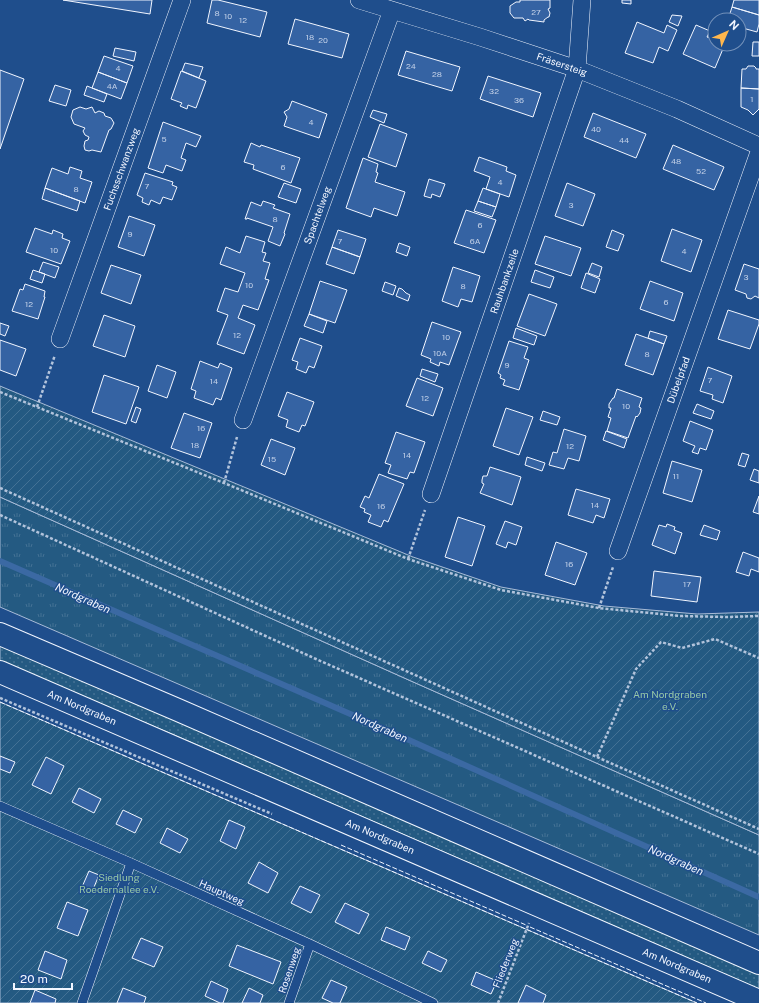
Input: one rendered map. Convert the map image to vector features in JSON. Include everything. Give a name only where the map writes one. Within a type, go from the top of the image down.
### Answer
[{"type":"main road","points":[[0,634],[759,963]]},
{"type":"main road","name":"Am Nordgraben","points":[[0,672],[759,1000]]},
{"type":"street","name":"Fuchsschwanzweg","points":[[60,339],[182,0]]},
{"type":"street","name":"Fräsersteig","points":[[359,0],[480,36],[577,69],[677,109],[759,146]]},
{"type":"street","name":"Rauhbankzeile","points":[[431,494],[577,69],[582,0]]},
{"type":"street","name":"Spachtelweg","points":[[242,420],[392,10]]},
{"type":"street","name":"Dübelpfad","points":[[618,551],[759,152]]},
{"type":"lane","name":"Hauptweg","points":[[0,806],[131,863],[310,944],[433,1003]]},
{"type":"lane","points":[[82,1003],[131,863]]},
{"type":"lane","name":"Rosenweg","points":[[289,1003],[310,944]]},
{"type":"path","points":[[36,407],[60,339]]},
{"type":"path","points":[[0,392],[408,559],[501,590],[599,608],[680,616],[759,616]]},
{"type":"path","points":[[224,483],[242,420]]},
{"type":"path","points":[[0,488],[759,829]]},
{"type":"path","points":[[408,559],[431,494]]},
{"type":"path","points":[[0,515],[316,659],[759,854]]},
{"type":"path","points":[[599,608],[618,551]]},
{"type":"path","points":[[597,757],[636,669],[661,642],[682,648],[715,639],[759,658]]},
{"type":"path","points":[[0,698],[276,816]]},
{"type":"path","name":"Fliederweg","points":[[498,1003],[530,922]]},
{"type":"green space","name":"Am Nordgraben e.V.","points":[[0,386],[413,557],[501,587],[604,606],[697,614],[759,612],[759,835],[0,497]]},
{"type":"green space","points":[[0,497],[759,835],[759,935],[0,607]]},
{"type":"green space","points":[[0,645],[759,973],[759,989],[186,740],[0,661]]},
{"type":"green space","name":"Siedlung Roedernallee e.V.","points":[[0,702],[697,1003],[0,1003]]},
{"type":"building","points":[[63,0],[152,0],[150,14]]},
{"type":"building","points":[[212,0],[218,0],[267,12],[260,37],[207,23]]},
{"type":"building","points":[[520,0],[550,0],[550,8],[548,9],[550,13],[549,17],[544,20],[544,22],[528,19],[525,21],[523,18],[514,18],[510,13],[510,6],[516,2],[520,2]]},
{"type":"building","points":[[622,0],[631,0],[631,4],[622,3]]},
{"type":"building","points":[[734,0],[759,0],[759,15],[732,7]]},
{"type":"building","points":[[732,7],[759,15],[757,32],[747,29],[747,12],[730,12]]},
{"type":"building","points":[[672,15],[682,16],[678,26],[669,22]]},
{"type":"building","points":[[295,19],[349,34],[342,58],[288,44]]},
{"type":"building","points":[[637,22],[664,33],[667,25],[677,30],[668,51],[659,47],[653,63],[625,53]]},
{"type":"building","points":[[696,25],[707,30],[707,52],[722,52],[715,68],[683,54]]},
{"type":"building","points":[[753,42],[759,42],[759,56],[752,56]]},
{"type":"building","points":[[115,48],[136,52],[134,61],[113,56]]},
{"type":"building","points":[[406,51],[460,67],[452,91],[398,75]]},
{"type":"building","points":[[104,56],[133,66],[127,83],[98,72]]},
{"type":"building","points":[[185,63],[203,67],[199,78],[182,71]]},
{"type":"building","points":[[748,66],[754,66],[756,69],[759,69],[759,89],[741,88],[742,69],[746,69]]},
{"type":"building","points":[[0,70],[24,79],[0,149]]},
{"type":"building","points":[[181,71],[206,81],[196,108],[188,105],[187,109],[180,106],[182,103],[171,99]]},
{"type":"building","points":[[98,72],[127,83],[121,99],[92,88]]},
{"type":"building","points":[[488,76],[541,93],[533,117],[480,99]]},
{"type":"building","points":[[55,85],[71,90],[66,106],[49,101]]},
{"type":"building","points":[[87,86],[107,94],[104,102],[84,95]]},
{"type":"building","points":[[741,88],[759,89],[759,109],[753,115],[748,110],[741,107]]},
{"type":"building","points":[[292,101],[327,114],[319,138],[284,126],[287,117],[284,112],[289,109]]},
{"type":"building","points":[[80,107],[86,109],[92,107],[95,113],[99,111],[104,113],[105,116],[111,118],[114,123],[109,130],[101,152],[85,150],[85,141],[88,140],[89,137],[85,135],[83,131],[85,128],[74,124],[71,117],[73,110]]},
{"type":"building","points":[[373,110],[387,114],[384,123],[370,117]]},
{"type":"building","points":[[593,113],[646,134],[636,158],[584,137]]},
{"type":"building","points":[[163,122],[201,136],[196,147],[186,143],[181,158],[186,160],[182,171],[166,165],[163,173],[148,168]]},
{"type":"building","points":[[380,124],[407,134],[396,167],[368,157]]},
{"type":"building","points":[[251,143],[300,158],[291,183],[253,169],[254,165],[244,162]]},
{"type":"building","points":[[673,145],[724,167],[714,190],[663,169]]},
{"type":"building","points":[[479,157],[507,167],[506,171],[516,175],[509,197],[486,189],[490,177],[474,171]]},
{"type":"building","points":[[363,158],[378,164],[376,172],[378,173],[375,182],[405,192],[397,216],[374,208],[371,217],[346,208]]},
{"type":"building","points":[[70,167],[82,171],[80,178],[92,182],[85,203],[45,188],[52,168],[68,174]]},
{"type":"building","points":[[145,173],[173,182],[172,185],[177,187],[172,200],[163,197],[160,204],[151,200],[149,205],[142,202],[143,198],[137,195]]},
{"type":"building","points":[[429,179],[445,184],[440,197],[432,194],[431,198],[424,196]]},
{"type":"building","points":[[284,183],[301,189],[296,203],[278,197]]},
{"type":"building","points":[[567,183],[595,194],[583,226],[555,216]]},
{"type":"building","points":[[45,188],[80,201],[77,211],[42,199]]},
{"type":"building","points":[[483,188],[500,194],[496,207],[478,201]]},
{"type":"building","points":[[263,201],[275,205],[273,208],[290,214],[280,246],[268,241],[273,227],[247,218],[245,219],[251,202],[261,206]]},
{"type":"building","points":[[478,201],[496,207],[492,217],[474,211]]},
{"type":"building","points":[[466,210],[496,220],[484,253],[454,243]]},
{"type":"building","points":[[129,216],[155,225],[144,256],[118,247]]},
{"type":"building","points":[[35,228],[52,234],[53,230],[63,234],[62,238],[70,241],[61,264],[26,252]]},
{"type":"building","points":[[672,229],[702,240],[691,272],[661,261]]},
{"type":"building","points":[[338,230],[366,239],[360,257],[332,247]]},
{"type":"building","points":[[612,230],[624,235],[618,251],[606,247]]},
{"type":"building","points":[[246,236],[265,242],[262,252],[266,253],[263,261],[270,263],[265,279],[269,280],[258,310],[243,305],[238,318],[255,325],[244,354],[217,344],[228,315],[217,311],[225,288],[238,292],[245,273],[220,264],[226,247],[240,253]]},
{"type":"building","points":[[545,236],[581,248],[571,276],[535,264]]},
{"type":"building","points":[[399,243],[410,247],[407,256],[396,252]]},
{"type":"building","points":[[332,247],[360,257],[354,274],[326,264]]},
{"type":"building","points":[[43,262],[59,267],[55,278],[39,272]]},
{"type":"building","points":[[592,263],[602,267],[599,277],[588,273]]},
{"type":"building","points":[[744,264],[759,269],[759,298],[755,296],[751,299],[747,298],[746,294],[735,290]]},
{"type":"building","points":[[111,265],[141,275],[131,304],[101,293]]},
{"type":"building","points":[[453,267],[480,276],[472,302],[461,299],[458,307],[442,301]]},
{"type":"building","points":[[33,270],[45,274],[42,283],[30,279]]},
{"type":"building","points":[[535,270],[554,277],[550,288],[531,282]]},
{"type":"building","points":[[586,273],[600,279],[595,293],[581,288]]},
{"type":"building","points":[[320,281],[347,290],[335,323],[309,314]]},
{"type":"building","points":[[650,281],[683,293],[674,321],[640,309]]},
{"type":"building","points":[[385,282],[396,286],[393,295],[382,291]]},
{"type":"building","points":[[25,284],[45,291],[45,297],[38,319],[12,311],[20,289],[23,290]]},
{"type":"building","points":[[399,288],[410,295],[408,301],[396,296]]},
{"type":"building","points":[[529,294],[557,304],[545,336],[517,326]]},
{"type":"building","points":[[728,310],[759,320],[750,349],[718,339]]},
{"type":"building","points":[[309,314],[327,321],[323,333],[304,326]]},
{"type":"building","points":[[104,315],[135,326],[125,357],[93,346]]},
{"type":"building","points":[[432,322],[461,332],[449,365],[440,362],[439,366],[430,362],[431,359],[421,355]]},
{"type":"building","points":[[0,323],[9,326],[5,336],[0,334]]},
{"type":"building","points":[[516,328],[537,336],[534,345],[513,338]]},
{"type":"building","points":[[650,331],[667,336],[664,344],[648,338]]},
{"type":"building","points":[[636,334],[664,344],[653,375],[625,365]]},
{"type":"building","points":[[300,338],[322,346],[314,368],[309,366],[306,373],[296,369],[298,362],[292,360]]},
{"type":"building","points":[[0,340],[26,349],[16,376],[0,370]]},
{"type":"building","points":[[509,341],[528,347],[524,358],[529,360],[519,390],[503,385],[505,380],[500,378],[501,375],[498,373]]},
{"type":"building","points":[[200,361],[218,368],[220,363],[232,368],[221,400],[216,398],[213,405],[194,398],[196,391],[191,389]]},
{"type":"building","points":[[157,365],[176,372],[167,398],[148,391]]},
{"type":"building","points":[[708,367],[732,376],[723,403],[712,399],[713,395],[700,391]]},
{"type":"building","points":[[422,369],[438,374],[435,382],[420,376]]},
{"type":"building","points":[[104,375],[139,387],[126,424],[92,412]]},
{"type":"building","points":[[417,378],[443,388],[433,416],[406,406]]},
{"type":"building","points":[[617,389],[642,398],[639,407],[641,408],[640,413],[637,417],[636,416],[628,438],[607,431],[611,418],[608,417],[611,408],[609,408],[609,404],[614,398]]},
{"type":"building","points":[[287,392],[314,402],[305,426],[302,425],[299,432],[286,427],[288,420],[278,416]]},
{"type":"building","points":[[697,404],[714,411],[711,419],[693,413]]},
{"type":"building","points":[[136,407],[141,409],[136,423],[131,421]]},
{"type":"building","points":[[506,408],[533,417],[519,455],[493,446]]},
{"type":"building","points":[[543,411],[560,417],[557,425],[540,420]]},
{"type":"building","points":[[184,413],[212,423],[200,458],[171,448]]},
{"type":"building","points":[[690,421],[713,430],[706,450],[700,448],[698,454],[692,452],[695,446],[683,441]]},
{"type":"building","points":[[564,429],[586,436],[579,461],[568,458],[564,469],[549,465],[553,452],[557,453]]},
{"type":"building","points":[[606,431],[627,439],[624,448],[603,440]]},
{"type":"building","points":[[396,432],[425,442],[414,473],[410,472],[407,479],[388,473],[391,465],[385,463]]},
{"type":"building","points":[[271,439],[295,448],[285,475],[261,465]]},
{"type":"building","points":[[742,453],[749,455],[745,467],[738,465]]},
{"type":"building","points":[[527,457],[545,463],[542,471],[525,465]]},
{"type":"building","points":[[672,461],[702,470],[692,502],[663,493]]},
{"type":"building","points":[[490,467],[521,477],[512,505],[480,493],[484,484],[482,483],[483,476],[487,476]]},
{"type":"building","points":[[754,469],[759,471],[759,483],[750,480]]},
{"type":"building","points":[[379,474],[404,484],[388,522],[384,520],[381,527],[368,522],[371,515],[364,512],[365,509],[360,507],[365,496],[369,498]]},
{"type":"building","points":[[576,489],[610,499],[604,518],[596,515],[593,523],[568,515]]},
{"type":"building","points":[[759,496],[759,514],[753,512]]},
{"type":"building","points":[[458,517],[485,526],[472,566],[445,557]]},
{"type":"building","points":[[505,521],[522,527],[516,545],[508,542],[506,548],[496,544]]},
{"type":"building","points":[[667,524],[675,527],[674,530],[682,533],[675,554],[652,545],[659,525],[666,527]]},
{"type":"building","points":[[704,525],[720,531],[717,540],[700,535]]},
{"type":"building","points":[[556,542],[587,553],[575,585],[545,575]]},
{"type":"building","points":[[743,552],[759,558],[759,572],[751,569],[749,576],[736,572]]},
{"type":"building","points":[[654,571],[701,577],[697,602],[651,596]]},
{"type":"building","points":[[0,756],[15,762],[10,773],[0,769]]},
{"type":"building","points":[[46,757],[64,766],[51,794],[32,785]]},
{"type":"building","points":[[79,788],[101,799],[94,813],[72,802]]},
{"type":"building","points":[[123,810],[142,819],[135,833],[116,824]]},
{"type":"building","points":[[229,820],[245,827],[236,849],[220,841]]},
{"type":"building","points":[[167,828],[188,839],[180,853],[160,843]]},
{"type":"building","points":[[259,862],[278,873],[268,893],[248,883]]},
{"type":"building","points":[[89,871],[99,875],[92,892],[82,887]]},
{"type":"building","points":[[300,886],[320,895],[311,913],[291,903]]},
{"type":"building","points":[[67,902],[88,910],[78,936],[57,928]]},
{"type":"building","points":[[345,903],[369,914],[359,934],[335,922]]},
{"type":"building","points":[[386,927],[410,937],[405,950],[381,940]]},
{"type":"building","points":[[141,938],[163,947],[154,967],[132,958]]},
{"type":"building","points":[[237,945],[281,962],[273,984],[229,966]]},
{"type":"building","points":[[45,951],[67,960],[61,979],[38,970]]},
{"type":"building","points":[[428,951],[447,960],[441,972],[422,963]]},
{"type":"building","points":[[476,972],[497,981],[491,994],[471,985]]},
{"type":"building","points":[[331,980],[347,987],[340,1003],[333,1003],[322,998]]},
{"type":"building","points":[[211,981],[228,989],[223,1003],[205,996]]},
{"type":"building","points":[[526,985],[546,995],[543,1003],[518,1003]]},
{"type":"building","points":[[123,988],[146,997],[144,1003],[117,1003]]},
{"type":"building","points":[[249,988],[263,995],[260,1003],[242,1003]]},
{"type":"building","points":[[35,990],[56,999],[55,1003],[30,1003]]},
{"type":"waterway","name":"Nordgraben","points":[[0,561],[371,723],[759,897]]},
{"type":"fence","points":[[0,702],[697,1003]]},
{"type":"fence","points":[[341,845],[526,925]]},
{"type":"fence","points":[[530,927],[706,1003]]}]
